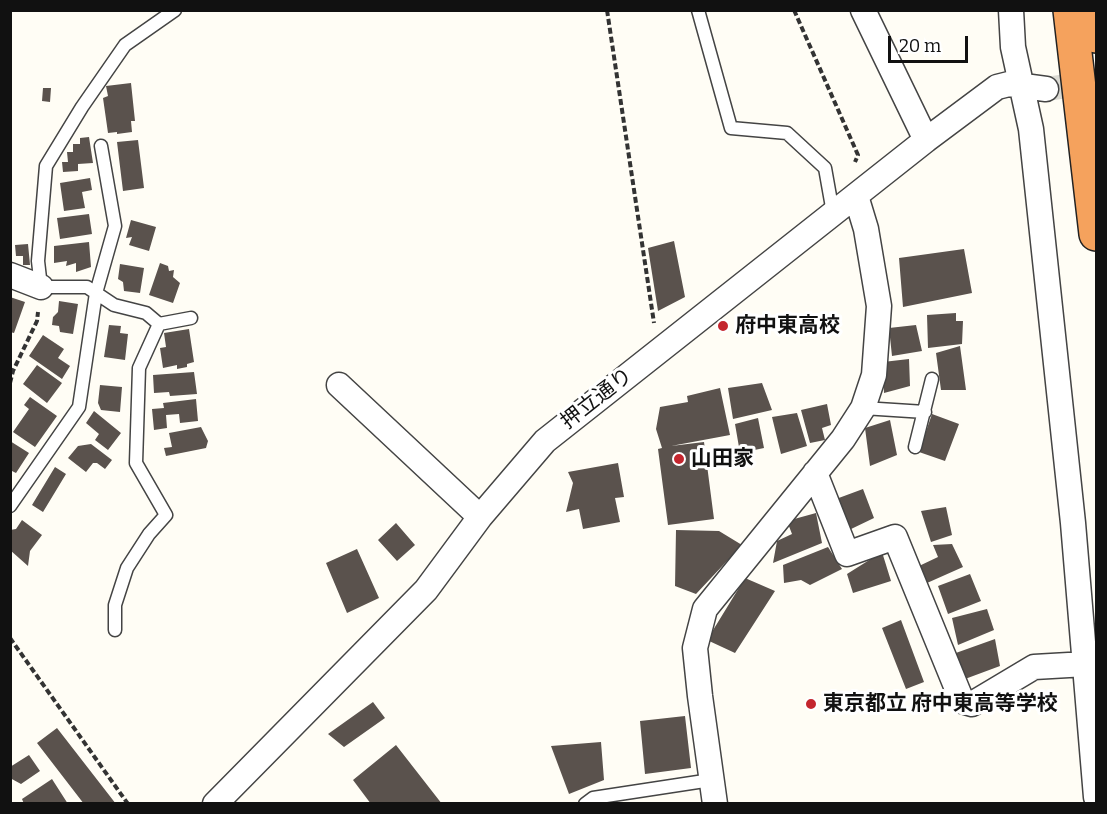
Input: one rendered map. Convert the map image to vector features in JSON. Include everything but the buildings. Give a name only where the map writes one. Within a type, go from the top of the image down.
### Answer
[{"type":"highway","points":[[1070,10],[1096,234]]},
{"type":"highway","points":[[1093,10],[1096,36]]},
{"type":"street","points":[[863,10],[926,140]]},
{"type":"street","points":[[1011,10],[1013,47],[1031,129],[1086,664],[1096,797]]},
{"type":"street","name":"押立通り","points":[[215,804],[426,590],[480,517],[545,441],[926,140],[997,87],[1009,84],[1046,89]]},
{"type":"street","points":[[713,792],[695,648],[705,609],[843,439],[863,408],[874,375],[879,306],[866,229],[856,196]]},
{"type":"street","points":[[10,275],[41,286]]},
{"type":"street","points":[[339,385],[480,517]]},
{"type":"street","points":[[815,473],[847,554],[895,537],[962,701],[972,704],[1034,668],[1086,664]]},
{"type":"lane","points":[[159,324],[146,313],[114,305],[87,288],[41,286],[38,261],[46,166],[82,107],[125,45],[175,10]]},
{"type":"lane","points":[[698,10],[731,128],[787,133],[825,168],[833,213]]},
{"type":"lane","points":[[10,506],[79,407],[96,293],[115,226],[101,146]]},
{"type":"lane","points":[[159,324],[191,318]]},
{"type":"lane","points":[[115,630],[115,605],[127,568],[149,534],[166,516],[136,463],[139,368],[159,324]]},
{"type":"lane","points":[[915,447],[932,379]]},
{"type":"lane","points":[[863,408],[925,412]]},
{"type":"lane","points":[[585,804],[592,798],[713,792]]},
{"type":"path","points":[[607,10],[658,350]]},
{"type":"path","points":[[794,10],[858,155],[848,174],[856,196]]},
{"type":"path","points":[[10,384],[12,371],[37,321],[41,286]]},
{"type":"path","points":[[10,638],[128,804]]},
{"type":"tunnel","points":[[1046,89],[1096,82]]},
{"type":"place","name":"府中東高校","points":[[723,326]]},
{"type":"place","name":"山田家","points":[[679,459]]},
{"type":"place","name":"東京都立 府中東高等学校","points":[[811,704]]}]
